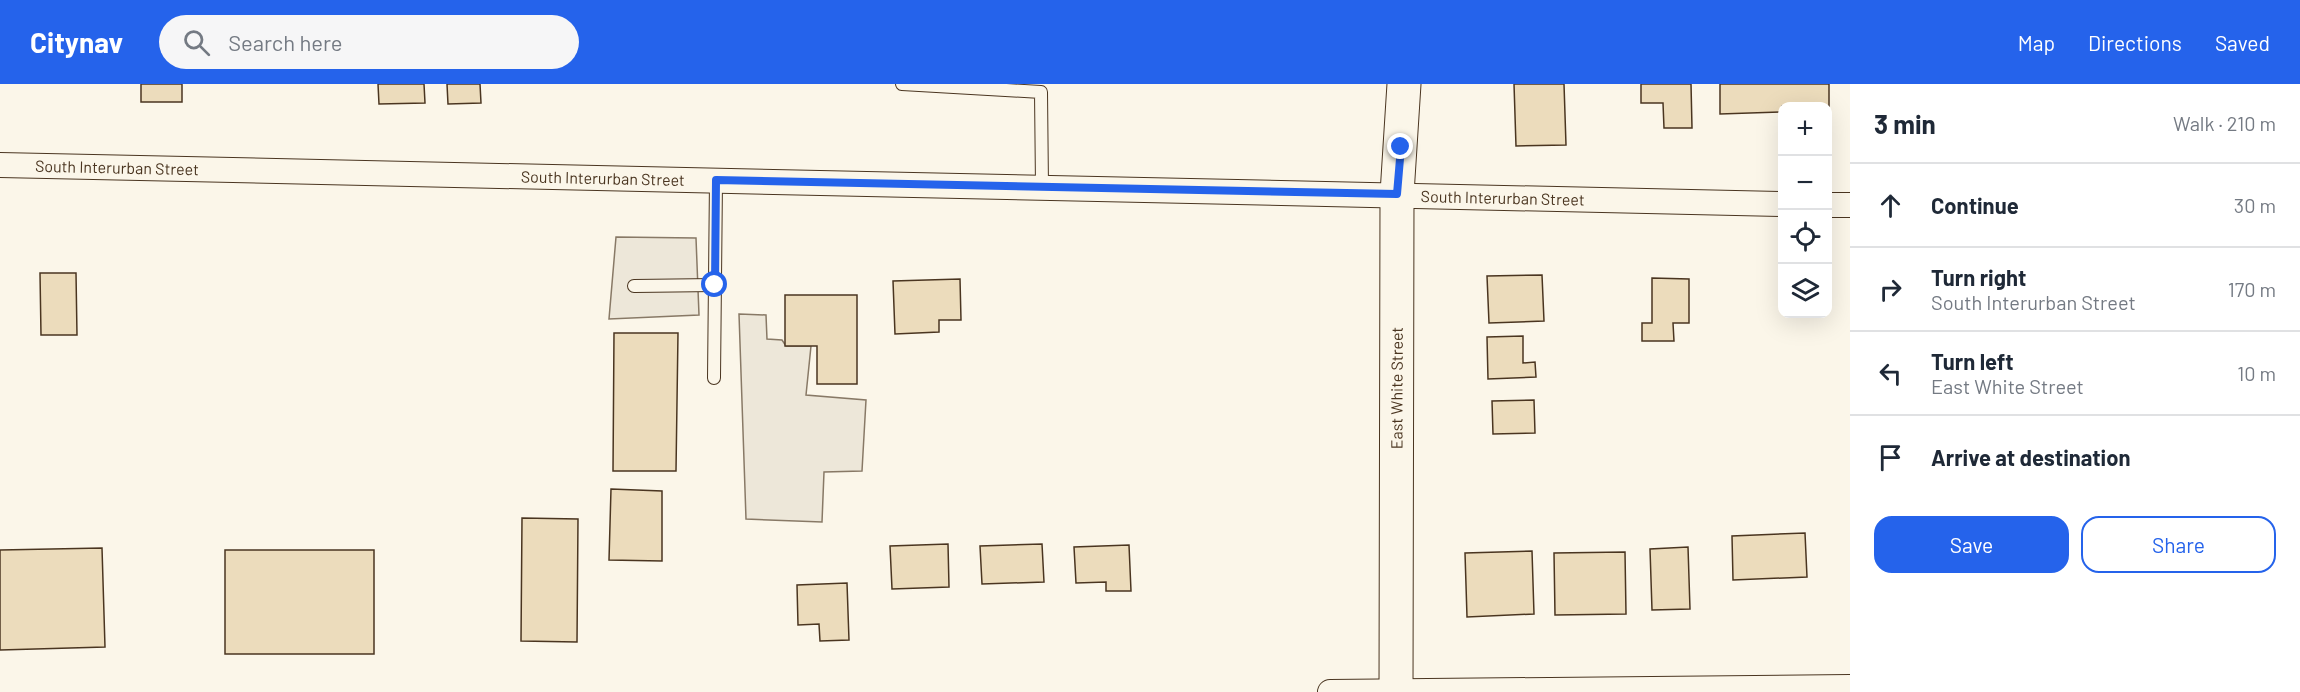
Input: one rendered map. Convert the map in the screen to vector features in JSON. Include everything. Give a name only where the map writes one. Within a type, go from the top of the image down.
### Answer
[{"type":"main road","name":"East White Street","points":[[1396,691],[1397,194],[1404,84]]},
{"type":"street","name":"South Interurban Street","points":[[0,165],[1778,204]]},
{"type":"street","points":[[1832,205],[1850,205]]},
{"type":"street","points":[[1330,692],[1850,687]]},
{"type":"lane","points":[[902,84],[1041,92],[1042,186]]},
{"type":"lane","points":[[714,378],[716,180]]},
{"type":"lane","points":[[634,286],[715,285]]},
{"type":"shaded area","points":[[616,237],[696,238],[699,315],[609,319]]},
{"type":"shaded area","points":[[739,314],[766,315],[767,339],[782,340],[786,346],[811,346],[806,395],[866,400],[862,471],[824,472],[822,522],[746,519]]},
{"type":"building","points":[[141,84],[182,84],[182,102],[141,102]]},
{"type":"building","points":[[378,84],[424,84],[425,103],[379,104]]},
{"type":"building","points":[[447,84],[480,84],[481,103],[448,104]]},
{"type":"building","points":[[1514,84],[1564,84],[1566,145],[1516,146]]},
{"type":"building","points":[[1641,84],[1691,84],[1692,128],[1664,128],[1663,103],[1641,103]]},
{"type":"building","points":[[1720,84],[1829,84],[1829,102],[1778,102],[1778,112],[1720,114]]},
{"type":"building","points":[[40,273],[76,273],[77,335],[41,335]]},
{"type":"building","points":[[1542,275],[1544,321],[1489,323],[1487,276]]},
{"type":"building","points":[[1652,278],[1689,279],[1689,323],[1673,323],[1674,341],[1642,341],[1642,323],[1652,323]]},
{"type":"building","points":[[960,279],[961,320],[939,320],[939,332],[895,334],[893,281]]},
{"type":"building","points":[[785,295],[857,295],[857,384],[817,384],[817,346],[785,346]]},
{"type":"building","points":[[614,333],[678,333],[676,471],[613,471]]},
{"type":"building","points":[[1523,336],[1523,363],[1535,362],[1536,377],[1488,379],[1487,337]]},
{"type":"building","points":[[1534,400],[1535,433],[1493,434],[1492,401]]},
{"type":"building","points":[[611,489],[662,491],[662,561],[609,560]]},
{"type":"building","points":[[522,518],[578,519],[577,642],[521,641]]},
{"type":"building","points":[[1805,533],[1807,577],[1733,580],[1732,536]]},
{"type":"building","points":[[948,544],[949,587],[892,589],[890,546]]},
{"type":"building","points":[[1042,544],[1044,582],[982,584],[980,546]]},
{"type":"building","points":[[1129,545],[1131,591],[1106,591],[1106,582],[1076,583],[1074,547]]},
{"type":"building","points":[[1688,547],[1690,609],[1652,610],[1650,549]]},
{"type":"building","points":[[102,548],[105,647],[0,650],[0,550]]},
{"type":"building","points":[[225,550],[374,550],[374,654],[225,654]]},
{"type":"building","points":[[1532,551],[1534,614],[1467,617],[1465,553]]},
{"type":"building","points":[[1625,552],[1626,614],[1555,615],[1554,553]]},
{"type":"building","points":[[847,583],[849,640],[820,641],[819,624],[798,625],[797,585]]},
{"type":"route","points":[[715,285],[716,180],[1397,194],[1401,147]]}]
